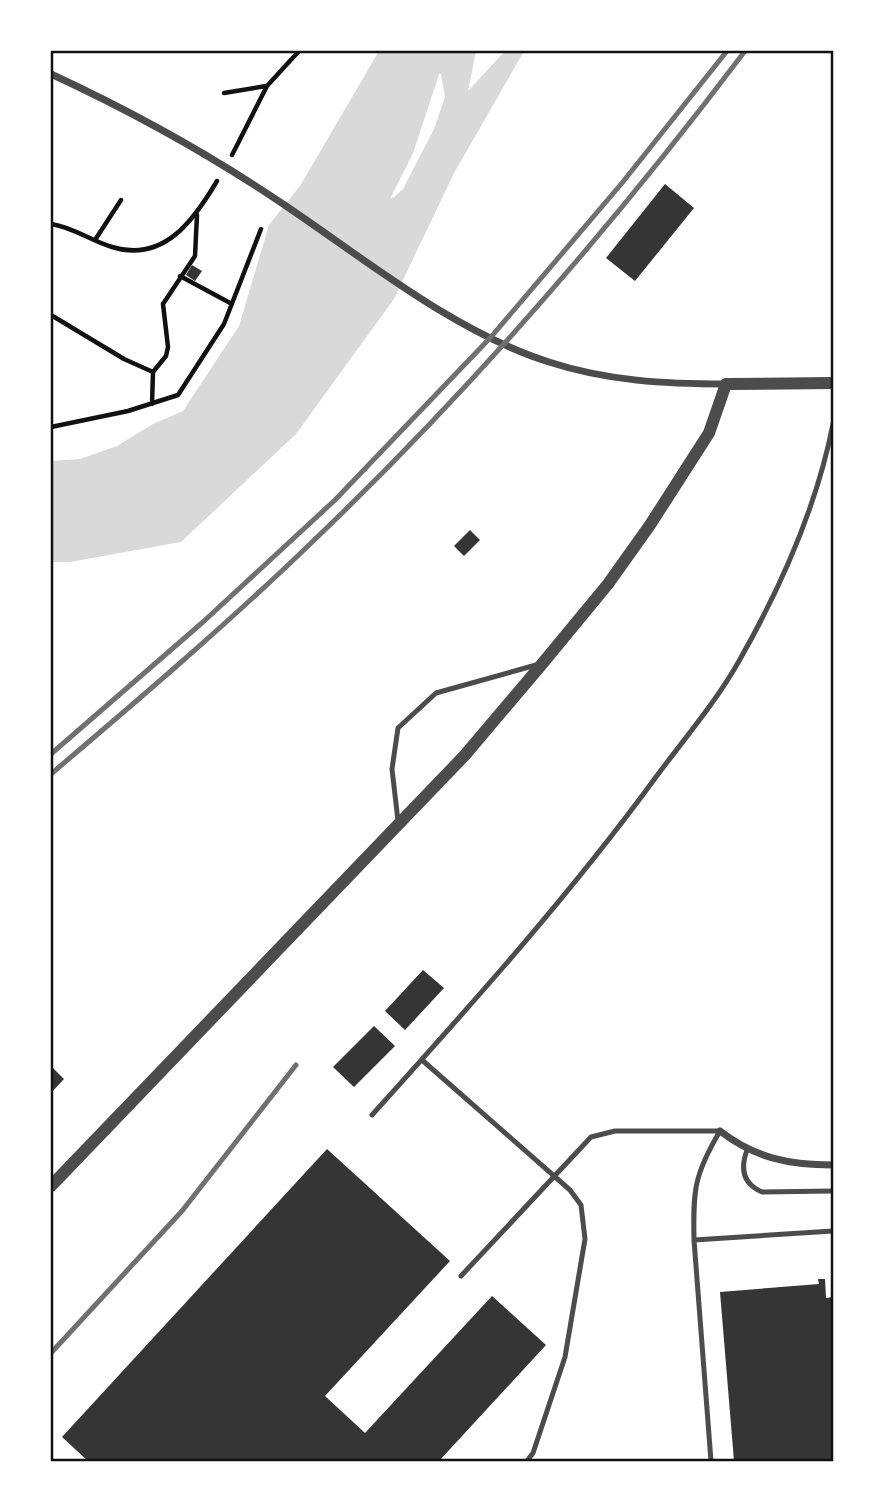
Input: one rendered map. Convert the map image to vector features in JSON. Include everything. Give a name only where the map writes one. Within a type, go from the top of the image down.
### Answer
[{"type":"street","points":[[51,74],[138,115],[225,166],[411,290],[503,344],[547,362],[598,375],[655,384],[833,383]]},
{"type":"street","points":[[51,1186],[465,755],[542,664],[608,584],[650,525],[709,433],[726,384]]},
{"type":"street","points":[[720,1131],[747,1150],[787,1163],[833,1165]]},
{"type":"lane","points":[[372,1115],[509,963],[623,822],[739,662],[775,588],[808,509],[833,424]]},
{"type":"lane","points":[[398,824],[392,769],[398,728],[436,693],[542,664]]},
{"type":"lane","points":[[422,1060],[554,1175],[581,1205],[585,1239],[565,1357],[533,1453],[527,1461]]},
{"type":"lane","points":[[461,1276],[591,1137],[615,1131],[720,1131]]},
{"type":"lane","points":[[711,1461],[694,1240],[694,1188],[700,1165],[720,1131]]},
{"type":"lane","points":[[747,1150],[744,1171],[746,1181],[754,1189],[762,1192],[833,1191]]},
{"type":"lane","points":[[694,1240],[833,1231]]},
{"type":"path","points":[[234,152],[267,86],[299,51]]},
{"type":"path","points":[[224,93],[267,86]]},
{"type":"path","points":[[51,224],[128,249],[158,246],[183,231],[216,183]]},
{"type":"path","points":[[94,240],[121,200]]},
{"type":"path","points":[[152,404],[153,372],[166,356],[168,347],[163,304],[195,256],[197,214]]},
{"type":"path","points":[[51,427],[152,404],[178,395],[224,324],[261,229]]},
{"type":"path","points":[[180,276],[232,304]]},
{"type":"path","points":[[51,315],[124,359],[153,372]]},
{"type":"shaded area","points":[[379,51],[476,51],[468,91],[505,51],[524,51],[454,173],[394,299],[296,434],[181,542],[70,562],[51,562],[51,461],[80,459],[117,446],[153,424],[183,411],[239,326],[269,225],[300,186]],"holes":[[[428,72],[441,74],[445,97],[434,129],[403,189],[394,197],[376,202],[386,142],[401,103]]]},
{"type":"building","points":[[665,184],[694,208],[635,281],[606,258]]},
{"type":"building","points":[[192,265],[202,271],[195,281],[186,275]]},
{"type":"building","points":[[470,530],[480,540],[464,556],[454,546]]},
{"type":"building","points":[[423,970],[444,988],[405,1030],[385,1011]]},
{"type":"building","points":[[374,1026],[395,1046],[354,1087],[333,1067]]},
{"type":"building","points":[[51,1066],[64,1079],[51,1093]]},
{"type":"building","points":[[327,1149],[450,1261],[325,1396],[365,1433],[492,1296],[546,1345],[439,1461],[88,1461],[62,1437]]},
{"type":"building","points":[[818,1279],[825,1279],[826,1298],[833,1297],[833,1461],[734,1461],[720,1292],[819,1284]]},
{"type":"waterway","points":[[352,222],[391,145],[422,51]]},
{"type":"railway","points":[[51,754],[203,622],[335,500],[491,337],[622,183],[727,51]]},
{"type":"railway","points":[[51,774],[245,605],[425,429],[591,244],[745,51]]},
{"type":"railway","points":[[51,1353],[182,1211],[296,1065]]}]
